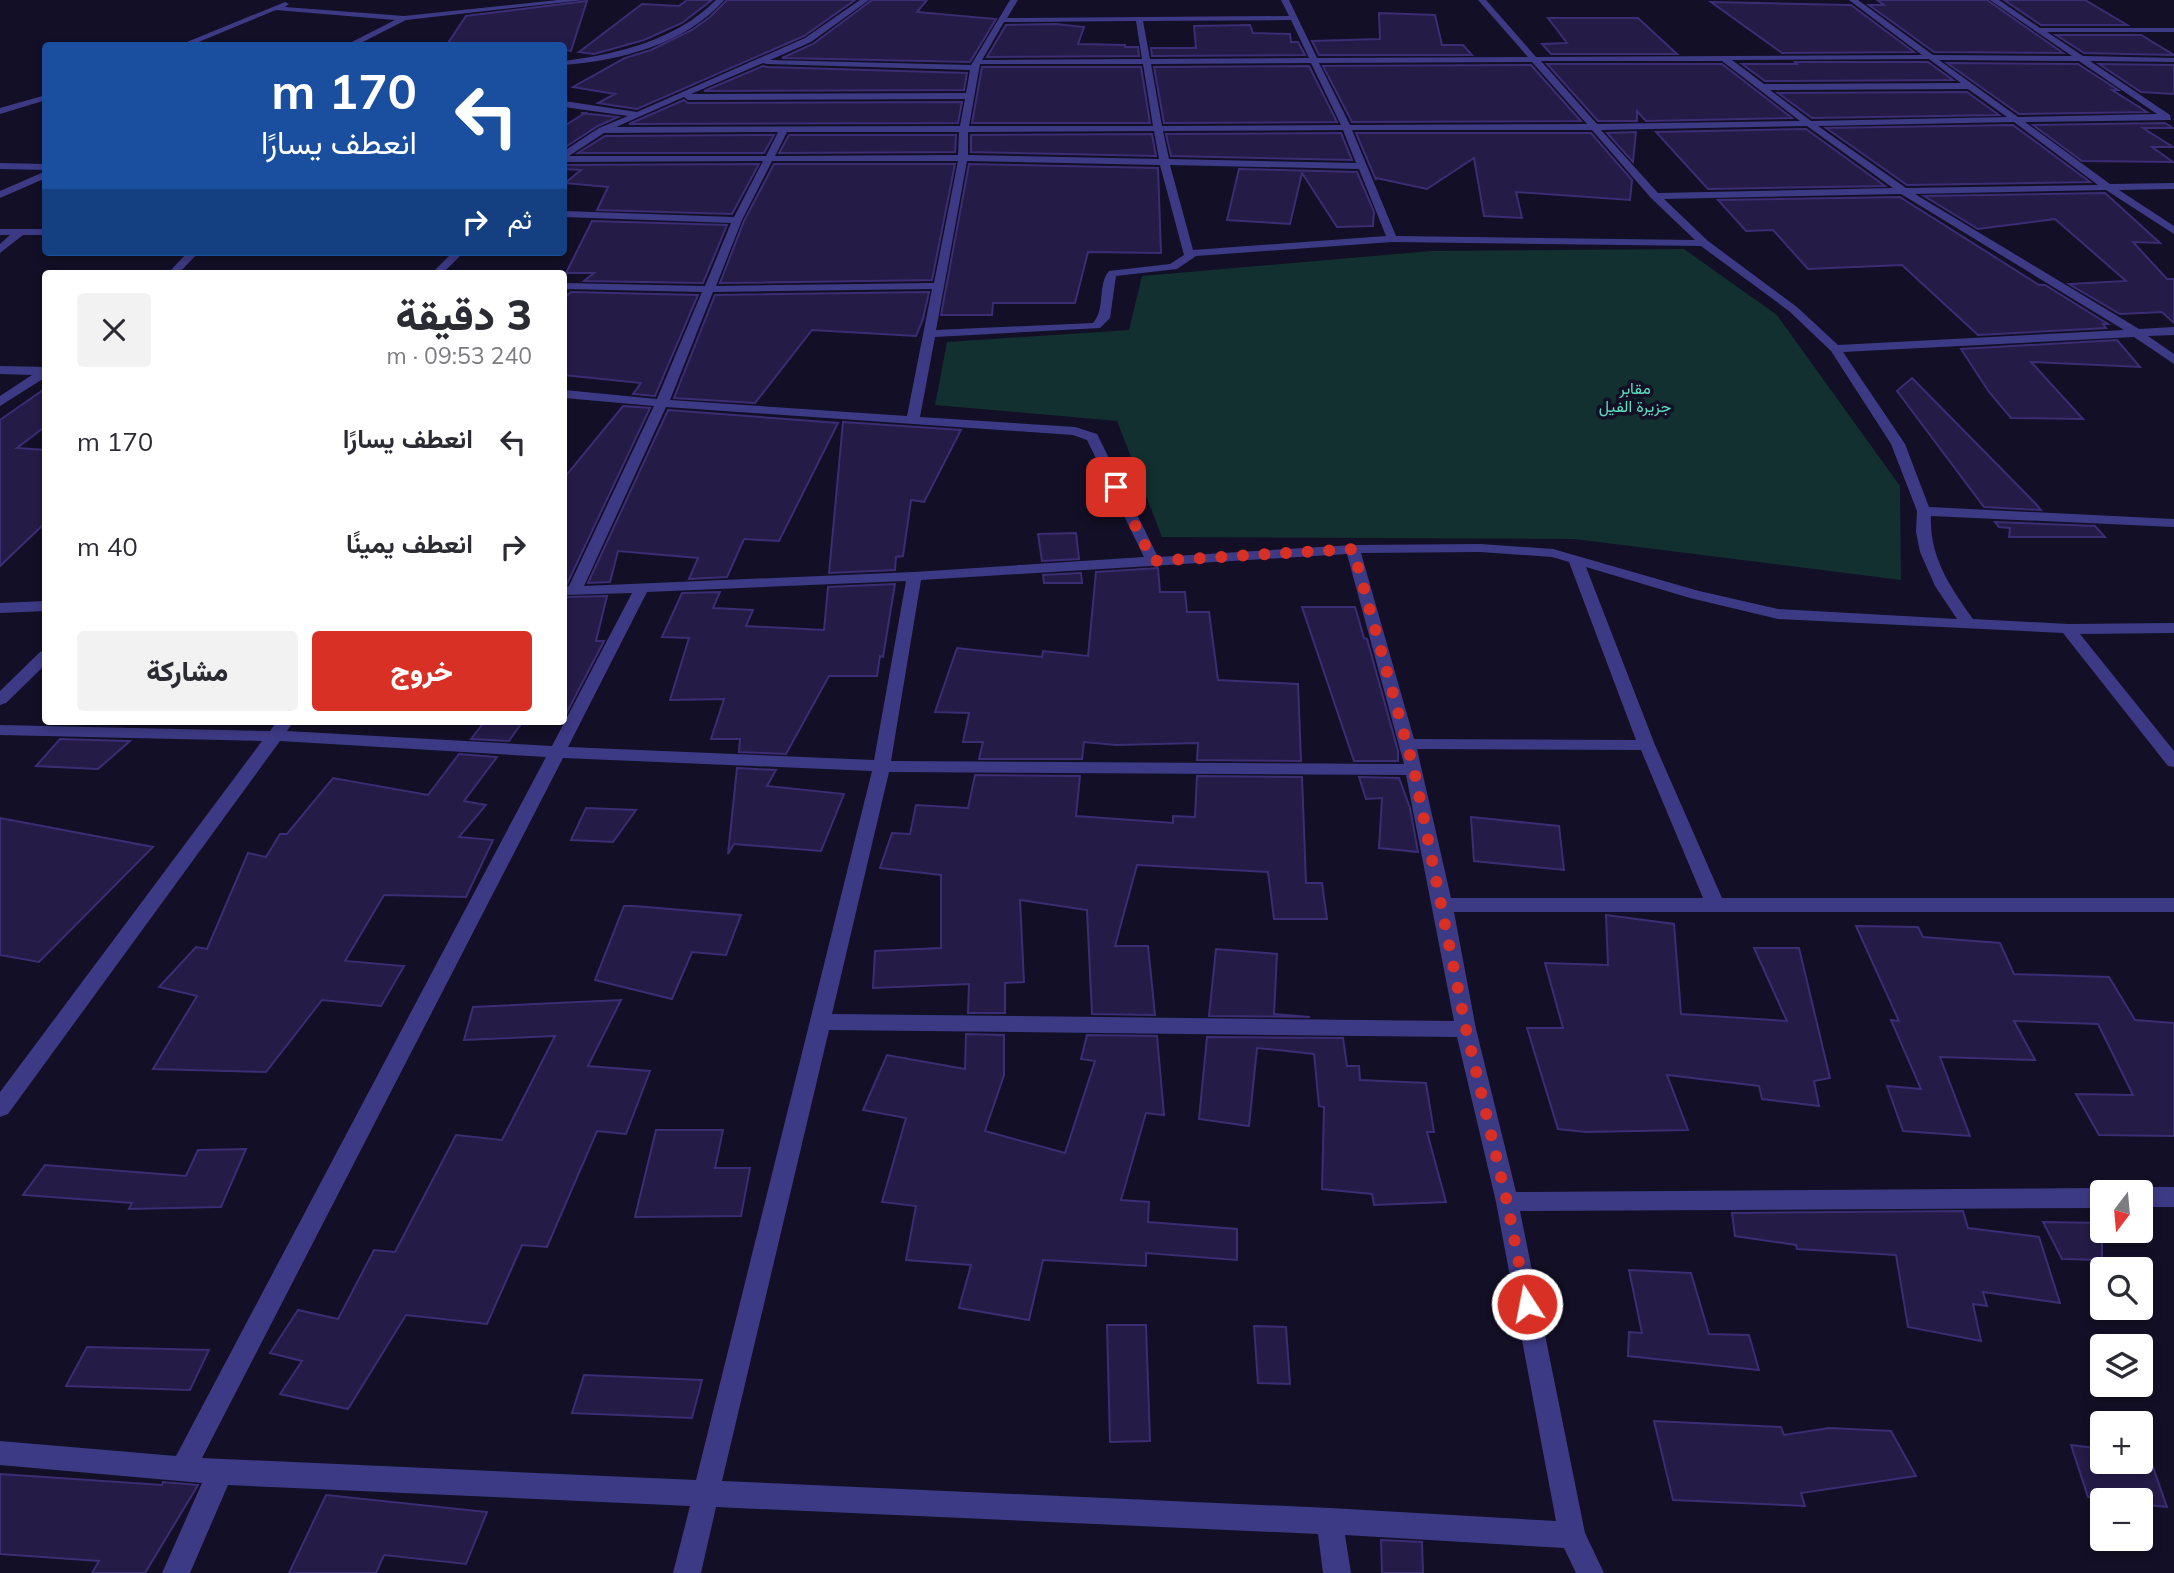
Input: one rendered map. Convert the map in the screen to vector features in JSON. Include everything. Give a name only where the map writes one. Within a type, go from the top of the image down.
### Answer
[{"type":"street","points":[[191,42],[295,0]]},
{"type":"street","points":[[274,8],[404,18],[580,0]]},
{"type":"street","points":[[567,63],[650,43],[682,31],[703,19],[720,0]]},
{"type":"street","points":[[567,155],[602,130],[808,40],[864,0]]},
{"type":"street","points":[[913,419],[936,286],[963,158],[964,128],[975,65],[1014,0]]},
{"type":"street","points":[[1285,0],[1346,126],[1392,239]]},
{"type":"street","points":[[1482,0],[1531,59],[1596,127],[1655,196],[1704,243],[1793,309],[1835,349],[1898,444],[1924,511],[1923,532],[1927,552],[1942,586],[1968,624]]},
{"type":"street","points":[[1853,0],[2106,186],[2174,231]]},
{"type":"street","points":[[1994,0],[2171,120]]},
{"type":"street","points":[[356,42],[404,18]]},
{"type":"street","points":[[1003,20],[1294,18]]},
{"type":"street","points":[[1139,19],[1164,160],[1189,255]]},
{"type":"street","points":[[2040,30],[2174,30]]},
{"type":"street","points":[[760,62],[975,65],[1147,60],[1927,57],[2174,60]]},
{"type":"street","points":[[1724,58],[1903,191],[2137,333],[2174,360]]},
{"type":"street","points":[[567,73],[587,60]]},
{"type":"street","points":[[1762,88],[1969,86]]},
{"type":"street","points":[[681,97],[970,96]]},
{"type":"street","points":[[0,111],[42,98]]},
{"type":"street","points":[[567,104],[638,114]]},
{"type":"street","points":[[602,130],[1596,127],[2171,120]]},
{"type":"street","points":[[784,130],[737,220],[662,404],[569,591],[914,576],[1353,549],[1526,550],[1575,558],[1695,595],[1778,614],[2068,629],[2174,628]]},
{"type":"street","points":[[567,157],[1164,160],[1362,166]]},
{"type":"street","points":[[0,166],[42,167]]},
{"type":"street","points":[[0,195],[42,176]]},
{"type":"street","points":[[1655,196],[2174,186]]},
{"type":"street","points":[[567,214],[737,220]]},
{"type":"street","points":[[0,232],[42,232]]},
{"type":"street","points":[[0,250],[20,232]]},
{"type":"street","points":[[928,334],[1096,326],[1104,318],[1110,276],[1113,273],[1173,267],[1189,255],[1392,239],[1704,243]]},
{"type":"street","points":[[176,270],[190,256]]},
{"type":"street","points":[[440,270],[455,256]]},
{"type":"street","points":[[567,286],[708,289],[936,286]]},
{"type":"street","points":[[1835,349],[2174,331]]},
{"type":"street","points":[[0,370],[42,372]]},
{"type":"street","points":[[0,402],[42,374]]},
{"type":"street","points":[[567,394],[662,404],[1064,430],[1092,438],[1153,561]]},
{"type":"street","points":[[1924,511],[2174,523]]},
{"type":"street","points":[[1353,549],[1414,770],[1466,1029],[1507,1202],[1572,1535],[1590,1573]]},
{"type":"street","points":[[1575,558],[1647,744],[1716,906]]},
{"type":"street","points":[[687,1573],[882,766],[914,576]]},
{"type":"street","points":[[183,1468],[642,589]]},
{"type":"street","points":[[0,608],[42,606]]},
{"type":"street","points":[[2068,629],[2174,762]]},
{"type":"street","points":[[0,700],[42,659]]},
{"type":"street","points":[[0,730],[280,729],[559,752],[882,766],[1414,770]]},
{"type":"street","points":[[0,1108],[280,729]]},
{"type":"street","points":[[1406,744],[1647,744]]},
{"type":"street","points":[[1443,905],[2174,905]]},
{"type":"street","points":[[821,1022],[1466,1029]]},
{"type":"street","points":[[2153,1197],[2174,1197]]},
{"type":"street","points":[[1507,1202],[2090,1198]]},
{"type":"street","points":[[0,1453],[220,1472],[1330,1521],[1572,1535]]},
{"type":"street","points":[[176,1573],[220,1472]]},
{"type":"street","points":[[1330,1521],[1337,1573]]},
{"type":"green space","name":"مقابر جزيرة الفيل","points":[[1684,249],[1777,315],[1900,486],[1901,580],[1574,539],[1162,537],[1117,421],[935,405],[947,342],[1129,330],[1142,276],[1431,251]]},
{"type":"building","points":[[687,0],[712,0],[682,23],[644,40],[594,54],[579,52],[642,4],[679,6]]},
{"type":"building","points":[[727,0],[855,0],[804,36],[637,109],[598,103],[615,94],[573,87],[625,58],[651,50],[692,30]]},
{"type":"building","points":[[872,0],[927,0],[917,12],[996,19],[970,62],[782,58],[813,44]]},
{"type":"building","points":[[1877,0],[1987,0],[2063,53],[1934,52],[1869,5],[1884,5]]},
{"type":"building","points":[[2004,0],[2085,0],[2127,25],[2041,25]]},
{"type":"building","points":[[587,1],[571,51],[567,50],[567,42],[449,42],[466,16]]},
{"type":"building","points":[[1711,2],[1851,5],[1914,52],[1782,53]]},
{"type":"building","points":[[1379,13],[1435,15],[1442,45],[1463,45],[1472,55],[1319,55],[1312,41],[1380,39]]},
{"type":"building","points":[[1548,18],[1638,18],[1677,54],[1551,54],[1542,44],[1567,43]]},
{"type":"building","points":[[1056,24],[1084,27],[1078,44],[1138,47],[1139,56],[987,57],[1006,25]]},
{"type":"building","points":[[1250,25],[1253,33],[1290,34],[1291,42],[1298,42],[1305,55],[1152,56],[1151,48],[1196,48],[1194,26]]},
{"type":"building","points":[[2056,35],[2141,35],[2174,55],[2084,53]]},
{"type":"building","points":[[1795,62],[1928,62],[1953,80],[1765,81],[1742,64],[1797,64]]},
{"type":"building","points":[[1947,63],[2078,64],[2147,112],[2019,114]]},
{"type":"building","points":[[1547,64],[1722,64],[1792,118],[1646,121],[1637,111],[1637,121],[1598,121]]},
{"type":"building","points":[[2099,64],[2174,65],[2174,94],[2141,92]]},
{"type":"building","points":[[1531,65],[1581,121],[1352,122],[1323,66]]},
{"type":"building","points":[[763,66],[967,73],[964,90],[704,91]]},
{"type":"building","points":[[1309,66],[1337,122],[1164,123],[1154,67]]},
{"type":"building","points":[[982,67],[1141,67],[1150,123],[972,123]]},
{"type":"building","points":[[1967,92],[1999,115],[1812,118],[1778,93]]},
{"type":"building","points":[[684,100],[688,103],[962,102],[958,123],[629,124]]},
{"type":"building","points":[[584,113],[618,117],[567,146],[567,124]]},
{"type":"building","points":[[2165,123],[2173,128],[2143,128],[2173,147],[2152,147],[2173,162],[2082,161],[2033,125]]},
{"type":"building","points":[[2013,125],[2090,182],[1907,185],[1826,128]]},
{"type":"building","points":[[1806,129],[1885,186],[1708,189],[1656,132]]},
{"type":"building","points":[[1636,132],[1633,162],[1607,133]]},
{"type":"building","points":[[1341,133],[1352,160],[1171,156],[1166,134]]},
{"type":"building","points":[[1356,133],[1591,133],[1632,180],[1630,200],[1516,192],[1522,218],[1484,216],[1474,158],[1427,189],[1376,180]]},
{"type":"building","points":[[1152,134],[1156,156],[971,152],[971,135]]},
{"type":"building","points":[[774,135],[764,153],[578,153],[605,136]]},
{"type":"building","points":[[789,135],[956,135],[955,152],[779,153]]},
{"type":"building","points":[[759,164],[732,214],[597,210],[608,187],[567,183],[581,170],[567,169],[567,165]]},
{"type":"building","points":[[774,164],[955,164],[932,280],[720,283],[744,221]]},
{"type":"building","points":[[969,164],[1158,168],[1161,253],[1088,252],[1075,303],[993,303],[992,315],[941,315]]},
{"type":"building","points":[[1239,169],[1357,172],[1374,212],[1373,226],[1337,227],[1302,173],[1290,224],[1227,220]]},
{"type":"building","points":[[2105,193],[2160,243],[2133,242],[2167,279],[2174,279],[2174,323],[2162,312],[2120,314],[2069,284],[2126,281],[2055,219],[1978,229],[1924,196]]},
{"type":"building","points":[[1900,197],[2039,285],[2045,285],[2108,324],[2103,324],[2106,328],[1978,335],[1902,265],[1808,269],[1773,230],[1746,231],[1718,200]]},
{"type":"building","points":[[592,221],[727,225],[703,283],[584,281],[594,273],[567,271]]},
{"type":"building","points":[[571,292],[698,295],[655,396],[633,394],[641,383],[567,375],[567,295]]},
{"type":"building","points":[[929,292],[916,336],[812,330],[755,403],[674,398],[715,295]]},
{"type":"building","points":[[2117,340],[2140,367],[2031,362],[2083,419],[2011,418],[1989,392],[1961,349]]},
{"type":"building","points":[[1912,378],[2041,510],[1984,507],[1897,391]]},
{"type":"building","points":[[42,391],[42,429],[17,448],[42,450],[42,526],[0,566],[0,420]]},
{"type":"building","points":[[623,406],[650,408],[567,584],[567,474]]},
{"type":"building","points":[[668,410],[838,423],[779,541],[744,539],[727,577],[689,579],[698,558],[618,551],[610,582],[588,583]]},
{"type":"building","points":[[843,422],[961,430],[924,502],[911,500],[903,556],[896,557],[895,570],[829,573]]},
{"type":"building","points":[[1995,522],[2095,526],[2105,537],[2009,537],[2010,528],[1999,527]]},
{"type":"building","points":[[1076,533],[1079,559],[1042,561],[1038,534]]},
{"type":"building","points":[[1158,568],[1160,592],[1185,592],[1187,612],[1209,612],[1218,680],[1298,684],[1301,761],[1197,760],[1198,743],[1116,745],[1084,742],[1082,759],[979,759],[983,742],[963,742],[969,713],[935,712],[957,648],[1042,657],[1043,651],[1088,656],[1096,572]]},
{"type":"building","points":[[1081,573],[1082,583],[1044,583],[1043,575]]},
{"type":"building","points":[[895,584],[883,657],[880,656],[877,676],[829,676],[786,754],[739,752],[740,739],[711,739],[724,699],[670,700],[689,638],[662,637],[682,593],[720,592],[713,608],[753,610],[746,626],[824,630],[828,587]]},
{"type":"building","points":[[607,596],[596,641],[604,641],[567,712],[567,597]]},
{"type":"building","points":[[1302,607],[1355,607],[1364,638],[1367,639],[1398,751],[1398,761],[1354,761]]},
{"type":"building","points":[[482,725],[520,725],[509,741],[471,739]]},
{"type":"building","points":[[60,739],[130,741],[98,769],[36,766]]},
{"type":"building","points":[[459,754],[497,757],[464,801],[486,805],[459,837],[493,840],[466,897],[384,895],[345,961],[404,966],[381,1006],[322,1000],[266,1072],[153,1069],[197,996],[159,987],[196,947],[207,949],[248,853],[266,857],[280,834],[287,834],[333,778],[428,795]]},
{"type":"building","points":[[737,768],[776,770],[767,786],[844,794],[821,851],[734,844],[728,854]]},
{"type":"building","points":[[975,775],[1080,776],[1076,816],[1173,823],[1173,816],[1195,817],[1197,776],[1302,777],[1306,883],[1322,883],[1327,919],[1274,919],[1268,872],[1137,865],[1115,946],[1148,946],[1155,1015],[1092,1014],[1087,910],[1020,900],[1024,982],[1005,983],[1005,1013],[968,1013],[969,984],[873,988],[875,951],[941,948],[941,875],[880,868],[892,833],[910,834],[916,805],[968,808]]},
{"type":"building","points":[[1359,777],[1399,778],[1410,808],[1418,852],[1379,848],[1382,798],[1366,799]]},
{"type":"building","points":[[586,808],[636,810],[613,842],[571,840]]},
{"type":"building","points":[[1471,817],[1559,826],[1564,870],[1474,861]]},
{"type":"building","points":[[0,818],[153,847],[39,962],[0,955]]},
{"type":"building","points":[[624,906],[741,915],[726,955],[692,952],[672,999],[595,980]]},
{"type":"building","points":[[1606,915],[1674,924],[1681,1014],[1787,1021],[1754,948],[1799,948],[1830,1078],[1814,1081],[1819,1106],[1762,1099],[1759,1086],[1667,1075],[1688,1130],[1586,1132],[1558,1129],[1527,1028],[1563,1028],[1545,963],[1608,965]]},
{"type":"building","points":[[1856,926],[1918,927],[1923,937],[2000,943],[2014,974],[2109,977],[2135,1020],[2174,1023],[2174,1136],[2099,1135],[2076,1094],[2133,1095],[2098,1024],[2014,1021],[2035,1060],[1940,1057],[1970,1136],[1903,1131],[1887,1086],[1921,1089],[1891,1020],[1899,1021]]},
{"type":"building","points":[[1216,949],[1277,954],[1274,1014],[1310,1017],[1209,1016]]},
{"type":"building","points":[[621,1000],[588,1066],[650,1071],[626,1134],[597,1131],[547,1247],[522,1245],[487,1324],[406,1315],[348,1409],[280,1394],[302,1361],[270,1353],[298,1310],[338,1319],[374,1250],[395,1252],[456,1135],[502,1140],[555,1036],[464,1040],[473,1007]]},
{"type":"building","points":[[966,1034],[1004,1035],[1004,1075],[985,1131],[1065,1153],[1095,1061],[1081,1059],[1087,1035],[1157,1036],[1164,1115],[1146,1113],[1121,1200],[1149,1202],[1148,1222],[1237,1229],[1237,1260],[1146,1253],[1146,1266],[1043,1260],[1029,1320],[959,1308],[971,1265],[906,1260],[916,1206],[882,1202],[906,1118],[863,1110],[887,1055],[965,1069]]},
{"type":"building","points":[[1207,1037],[1343,1038],[1347,1066],[1359,1066],[1360,1080],[1426,1083],[1434,1132],[1427,1132],[1446,1202],[1374,1205],[1372,1194],[1322,1189],[1324,1107],[1319,1106],[1314,1054],[1257,1048],[1249,1126],[1199,1119]]},
{"type":"building","points":[[656,1130],[723,1130],[715,1168],[750,1168],[741,1216],[635,1217]]},
{"type":"building","points":[[246,1149],[221,1207],[129,1209],[132,1203],[23,1195],[45,1165],[186,1176],[198,1150]]},
{"type":"building","points":[[1963,1211],[1968,1228],[2039,1237],[2060,1303],[1983,1292],[1987,1306],[1973,1304],[1981,1341],[1908,1327],[1896,1255],[1797,1249],[1796,1245],[1735,1236],[1732,1213]]},
{"type":"building","points":[[2043,1222],[2090,1223],[2090,1243],[2102,1243],[2102,1257],[2062,1259]]},
{"type":"building","points":[[1629,1270],[1691,1273],[1709,1334],[1749,1335],[1759,1370],[1628,1356],[1629,1332],[1642,1333]]},
{"type":"building","points":[[1107,1325],[1146,1325],[1150,1441],[1110,1442]]},
{"type":"building","points":[[1254,1326],[1286,1327],[1290,1384],[1258,1383]]},
{"type":"building","points":[[87,1347],[209,1350],[190,1390],[66,1386]]},
{"type":"building","points":[[584,1375],[702,1380],[692,1418],[572,1413]]},
{"type":"building","points":[[1654,1421],[1781,1427],[1784,1435],[1829,1428],[1891,1431],[1916,1476],[1801,1493],[1805,1506],[1673,1500]]},
{"type":"building","points":[[2071,1445],[2090,1447],[2090,1474],[2153,1474],[2153,1467],[2167,1507],[2153,1505],[2153,1488],[2090,1488],[2088,1497]]},
{"type":"building","points":[[0,1474],[198,1485],[145,1573],[92,1573],[99,1561],[0,1554]]},
{"type":"building","points":[[326,1495],[487,1512],[466,1564],[384,1555],[376,1573],[289,1573]]},
{"type":"building","points":[[1381,1540],[1422,1542],[1423,1573],[1382,1573]]},
{"type":"route","points":[[1116,487],[1153,561],[1353,549],[1414,770],[1466,1029],[1507,1202],[1527,1304]]}]
